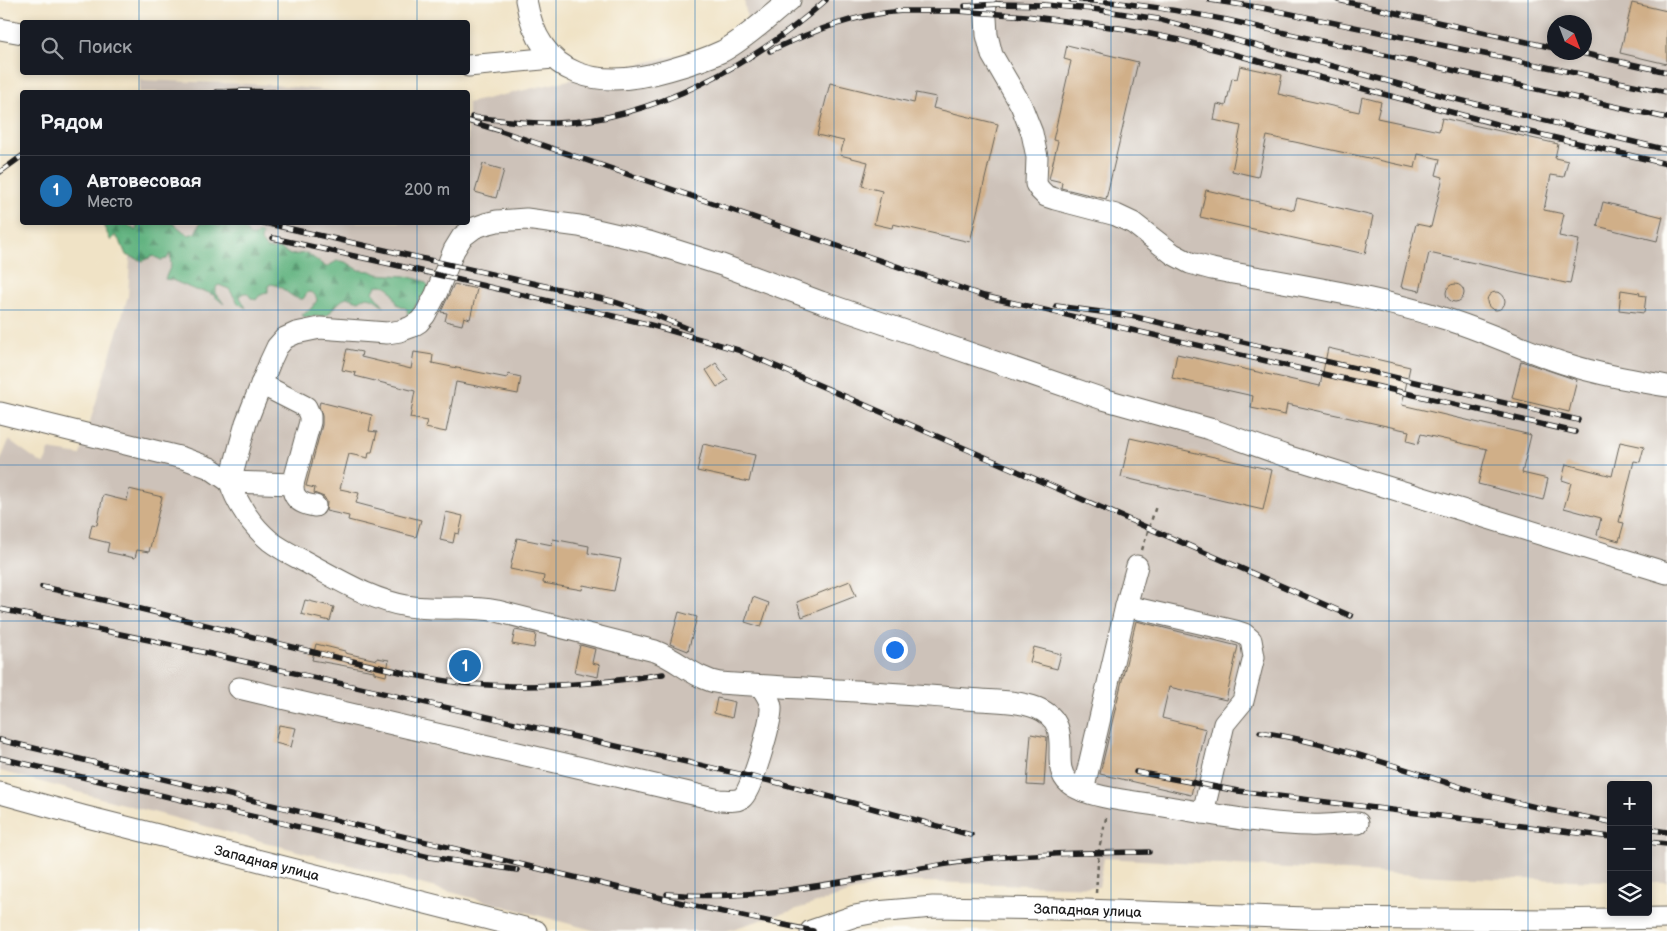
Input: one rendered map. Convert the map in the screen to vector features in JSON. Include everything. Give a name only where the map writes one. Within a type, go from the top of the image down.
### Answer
[{"type":"street","points":[[526,0],[534,30],[553,58],[569,69],[590,78],[617,79],[656,74],[698,61],[724,50],[743,38],[790,0]]},
{"type":"street","points":[[985,0],[989,45],[992,55],[1021,105],[1028,121],[1036,144],[1036,184],[1046,196],[1099,209],[1133,223],[1166,249],[1190,263],[1212,269],[1367,298],[1414,310],[1478,330],[1564,363],[1632,380],[1667,386]]},
{"type":"street","points":[[0,29],[20,33]]},
{"type":"street","points":[[470,66],[553,58]]},
{"type":"street","points":[[1358,822],[1310,825],[1244,820],[1111,798],[1076,789],[1062,774],[1058,728],[1052,719],[1036,708],[1018,704],[942,697],[712,682],[697,676],[677,661],[655,650],[497,611],[469,607],[409,606],[381,600],[353,588],[270,540],[246,513],[233,492],[230,482],[246,423],[277,348],[286,338],[296,333],[320,328],[388,333],[410,327],[419,322],[425,315],[454,250],[462,238],[474,228],[497,221],[518,219],[552,222],[613,233],[722,265],[821,302],[1103,400],[1210,429],[1283,455],[1667,573]]},
{"type":"street","points":[[261,384],[301,403],[309,411],[310,422],[293,484],[293,493],[301,502],[315,506]]},
{"type":"street","points":[[0,413],[183,458],[210,468],[230,482],[293,484]]},
{"type":"street","points":[[1084,791],[1136,566]]},
{"type":"street","points":[[1126,606],[1235,630],[1244,634],[1250,640],[1254,657],[1243,700],[1224,724],[1203,813]]},
{"type":"street","points":[[239,688],[719,800],[733,801],[742,798],[747,792],[757,766],[770,717],[771,708],[768,697],[761,686]]},
{"type":"street","name":"Западная улица","points":[[0,793],[83,816],[536,931]]},
{"type":"street","name":"Западная улица","points":[[811,931],[848,918],[876,912],[933,906],[1307,918],[1541,920],[1667,918]]},
{"type":"path","points":[[1136,566],[1156,506]]},
{"type":"path","points":[[1096,897],[1099,843],[1111,798]]},
{"type":"shaded area","points":[[744,0],[1667,0],[1667,882],[1652,882],[1652,781],[1607,781],[1607,881],[1475,878],[1104,858],[1099,887],[887,881],[726,931],[596,931],[0,771],[0,462],[9,440],[44,465],[49,450],[80,455],[128,296],[132,225],[470,225],[470,103],[701,50],[726,39],[747,18]]},
{"type":"shaded area","points":[[140,80],[276,85],[322,90],[139,90]]},
{"type":"green space","points":[[103,225],[128,225],[136,231],[137,225],[176,225],[188,235],[195,233],[199,225],[216,225],[219,227],[220,225],[242,225],[250,236],[255,236],[259,232],[262,235],[261,241],[267,249],[281,249],[290,255],[307,253],[326,267],[337,261],[342,261],[359,270],[371,271],[377,274],[406,276],[424,281],[429,286],[408,317],[407,309],[397,304],[388,287],[381,285],[376,286],[373,292],[384,306],[369,297],[359,301],[346,297],[325,316],[306,317],[301,315],[310,309],[317,300],[313,293],[308,292],[303,299],[298,299],[279,286],[270,284],[268,292],[259,296],[256,300],[247,293],[243,293],[240,297],[246,308],[238,303],[229,289],[219,285],[216,287],[216,293],[224,304],[207,292],[195,290],[165,279],[171,265],[170,253],[167,259],[161,260],[153,256],[143,261],[126,255],[115,235],[111,241]]},
{"type":"building","points":[[1632,3],[1667,11],[1667,64],[1620,53]]},
{"type":"building","points":[[1067,45],[1138,62],[1106,199],[1061,188],[1062,182],[1049,179],[1058,141],[1053,140],[1071,61],[1064,59]]},
{"type":"building","points":[[1240,66],[1282,75],[1278,94],[1359,112],[1362,97],[1381,102],[1377,118],[1439,131],[1442,118],[1558,144],[1555,158],[1568,161],[1564,177],[1551,175],[1544,210],[1564,214],[1559,236],[1579,240],[1570,284],[1429,253],[1420,291],[1401,287],[1416,224],[1431,227],[1443,177],[1436,175],[1440,159],[1418,154],[1415,168],[1267,136],[1258,177],[1232,171],[1241,126],[1214,120],[1217,104],[1226,106],[1232,78],[1237,79]]},
{"type":"building","points":[[830,83],[914,103],[916,93],[936,97],[933,108],[998,124],[970,242],[893,224],[892,228],[874,224],[882,191],[862,186],[868,162],[840,155],[844,141],[817,135]]},
{"type":"building","points":[[483,164],[504,170],[496,198],[475,192]]},
{"type":"building","points":[[1206,190],[1294,210],[1297,198],[1373,216],[1365,254],[1200,217]]},
{"type":"building","points":[[1603,202],[1663,217],[1657,241],[1597,226]]},
{"type":"building","points":[[454,284],[477,289],[470,319],[464,317],[462,325],[445,321],[447,313],[441,312]]},
{"type":"building","points":[[1455,284],[1461,287],[1464,293],[1461,299],[1455,302],[1449,299],[1446,293],[1449,287]]},
{"type":"building","points":[[1621,290],[1640,293],[1639,295],[1646,296],[1644,313],[1619,310]]},
{"type":"building","points":[[1496,292],[1502,295],[1505,301],[1502,307],[1496,310],[1490,307],[1487,301],[1490,295]]},
{"type":"building","points":[[1328,348],[1410,367],[1402,405],[1531,435],[1522,473],[1548,479],[1543,500],[1478,484],[1487,449],[1421,434],[1418,444],[1407,441],[1409,431],[1287,404],[1285,415],[1251,408],[1253,396],[1172,378],[1177,354],[1320,386]]},
{"type":"building","points":[[347,349],[362,352],[361,357],[411,369],[414,352],[433,355],[432,363],[507,378],[508,374],[521,377],[518,394],[456,382],[446,432],[425,428],[427,421],[410,418],[415,391],[355,376],[356,373],[342,370]]},
{"type":"building","points":[[1521,361],[1577,380],[1569,412],[1512,398]]},
{"type":"building","points":[[716,363],[728,380],[717,387],[706,370]]},
{"type":"building","points":[[320,402],[372,415],[369,431],[377,432],[372,452],[369,452],[368,458],[349,454],[340,489],[359,493],[356,503],[421,520],[416,537],[348,520],[349,516],[326,511],[327,502],[324,497],[314,493],[315,488],[306,486],[322,425]]},
{"type":"building","points":[[1130,438],[1272,470],[1263,510],[1121,477]]},
{"type":"building","points":[[1620,442],[1644,447],[1640,462],[1634,461],[1619,522],[1624,523],[1619,541],[1597,535],[1601,518],[1564,508],[1571,483],[1562,480],[1566,464],[1612,476]]},
{"type":"building","points":[[703,444],[755,455],[749,482],[697,471]]},
{"type":"building","points":[[129,489],[162,497],[149,552],[137,550],[135,558],[107,552],[109,543],[89,538],[92,524],[97,525],[103,495],[127,501]]},
{"type":"building","points":[[446,512],[463,516],[459,534],[455,533],[453,543],[440,540]]},
{"type":"building","points":[[517,538],[552,545],[553,539],[589,546],[588,553],[621,559],[614,591],[583,585],[582,590],[543,583],[544,576],[510,569]]},
{"type":"building","points":[[850,581],[856,596],[802,617],[797,602]]},
{"type":"building","points":[[753,597],[769,603],[761,627],[745,622]]},
{"type":"building","points":[[305,600],[334,607],[330,621],[301,614]]},
{"type":"building","points":[[679,612],[697,617],[688,651],[670,644]]},
{"type":"building","points":[[1136,621],[1238,646],[1226,700],[1169,687],[1162,718],[1206,729],[1191,795],[1100,774]]},
{"type":"building","points":[[515,630],[536,634],[534,648],[512,644]]},
{"type":"building","points":[[316,644],[345,651],[345,653],[377,660],[377,658],[389,660],[386,676],[374,673],[374,671],[312,660]]},
{"type":"building","points":[[580,645],[595,649],[592,663],[600,665],[598,677],[574,672]]},
{"type":"building","points":[[1034,647],[1061,654],[1057,669],[1030,662]]},
{"type":"building","points":[[460,655],[473,658],[469,676],[456,673]]},
{"type":"building","points":[[717,698],[735,702],[732,718],[714,713]]},
{"type":"building","points":[[279,725],[296,728],[291,747],[275,743]]},
{"type":"building","points":[[1031,734],[1047,737],[1044,786],[1027,785]]},
{"type":"railway","points":[[472,117],[556,123],[592,120],[629,112],[665,100],[735,66],[768,45],[826,0]]},
{"type":"railway","points":[[1071,0],[1130,4],[1227,20],[1667,118]]},
{"type":"railway","points":[[1210,0],[1263,8],[1667,92]]},
{"type":"railway","points":[[1338,0],[1547,46]]},
{"type":"railway","points":[[995,4],[1093,9],[1158,19],[1443,96],[1667,150]]},
{"type":"railway","points":[[965,6],[1000,4]]},
{"type":"railway","points":[[896,11],[957,11],[1026,16],[1126,29],[1180,40],[1496,124],[1667,164]]},
{"type":"railway","points":[[770,51],[802,37],[851,20],[903,11]]},
{"type":"railway","points":[[1592,55],[1667,72]]},
{"type":"railway","points":[[470,122],[984,296],[1575,432]]},
{"type":"railway","points":[[0,172],[20,157]]},
{"type":"railway","points":[[273,225],[612,301],[689,329]]},
{"type":"railway","points":[[273,238],[647,324],[738,350],[1351,616]]},
{"type":"railway","points":[[1056,306],[1131,316],[1578,420]]},
{"type":"railway","points":[[42,587],[310,651],[424,677],[455,682],[543,686],[591,683],[663,674]]},
{"type":"railway","points":[[0,609],[149,640],[779,783],[971,835]]},
{"type":"railway","points":[[1260,732],[1340,749],[1505,800],[1607,821]]},
{"type":"railway","points":[[0,740],[695,906],[813,931]]},
{"type":"railway","points":[[0,758],[429,857],[517,870]]},
{"type":"railway","points":[[1136,772],[1238,791],[1607,837]]},
{"type":"railway","points":[[1652,830],[1667,832]]},
{"type":"railway","points":[[1652,842],[1667,844]]},
{"type":"railway","points":[[667,894],[706,896],[783,891],[975,860],[1018,856],[1149,852]]},
{"type":"place","name":"Автовесовая","points":[[465,666]]}]
